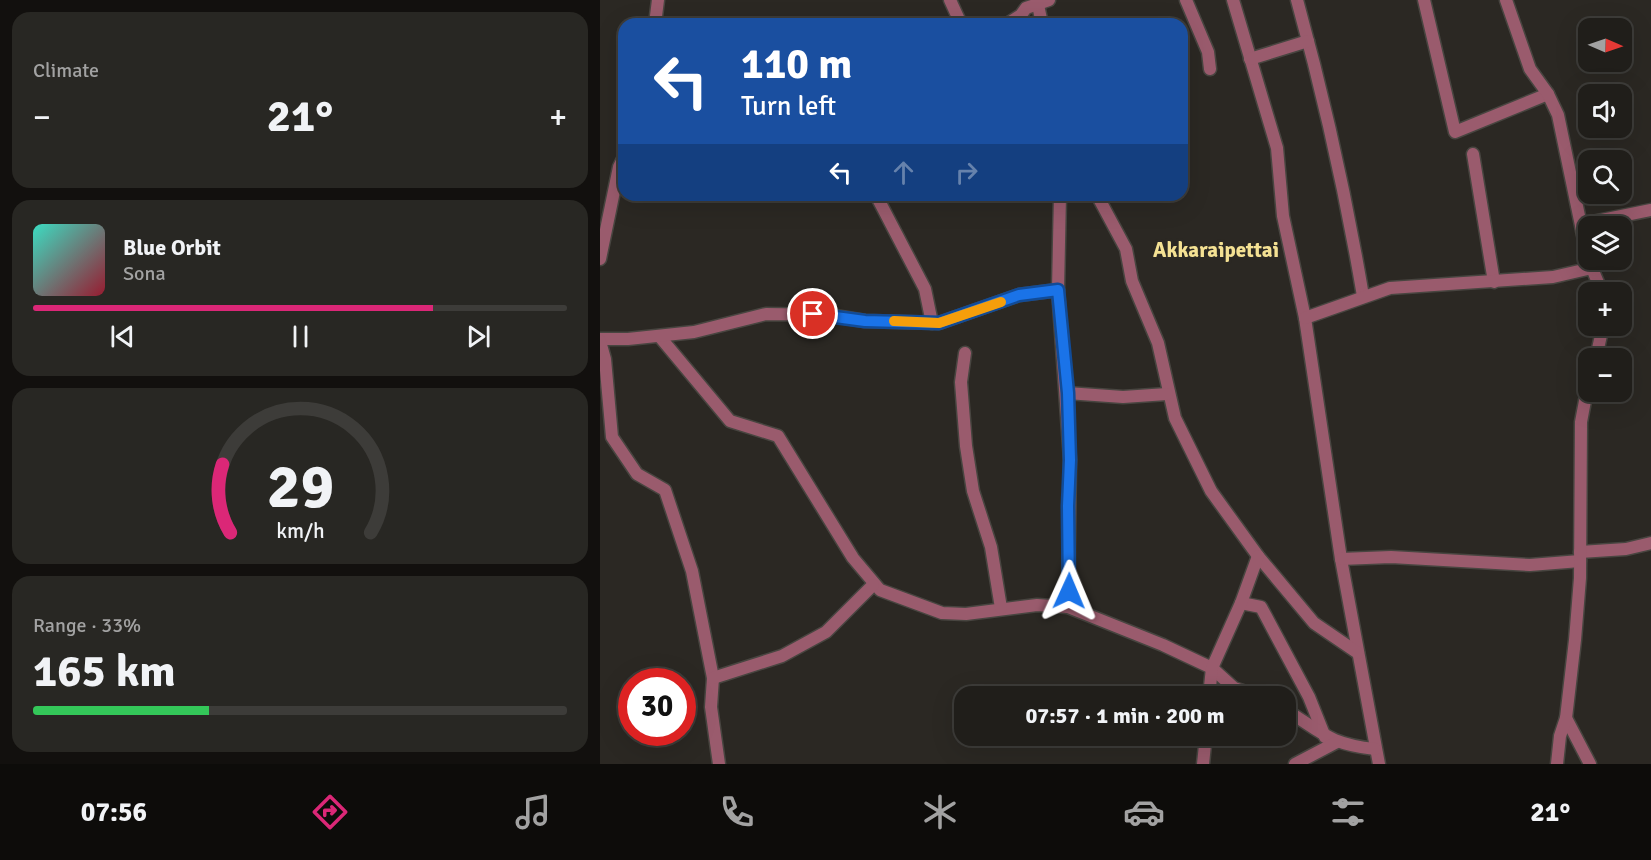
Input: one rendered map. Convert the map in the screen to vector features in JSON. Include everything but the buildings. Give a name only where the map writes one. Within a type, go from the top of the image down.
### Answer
[{"type":"street","points":[[655,18],[658,0]]},
{"type":"street","points":[[950,0],[958,18]]},
{"type":"street","points":[[1185,0],[1208,52],[1210,69]]},
{"type":"street","points":[[1233,0],[1277,148],[1283,216],[1305,318],[1341,559],[1379,764]]},
{"type":"street","points":[[1297,0],[1351,227],[1363,296]]},
{"type":"street","points":[[1424,0],[1455,132],[1548,94]]},
{"type":"street","points":[[1506,0],[1530,69],[1548,94],[1558,115],[1580,216]]},
{"type":"street","points":[[1016,18],[1032,4],[1042,2],[1042,18]]},
{"type":"street","points":[[1250,59],[1308,41]]},
{"type":"street","points":[[1473,154],[1494,282]]},
{"type":"street","points":[[600,259],[618,172]]},
{"type":"street","points":[[879,201],[925,289],[932,323]]},
{"type":"street","points":[[1060,201],[1058,290],[1068,393],[1070,460],[1068,606]]},
{"type":"street","points":[[1100,201],[1126,249],[1132,280],[1158,343],[1167,394],[1175,418],[1211,490],[1258,556],[1314,623],[1358,653]]},
{"type":"street","points":[[1621,216],[1651,210]]},
{"type":"street","points":[[1305,318],[1390,288],[1553,277],[1583,270]]},
{"type":"street","points":[[719,764],[711,707],[713,678],[692,571],[665,490],[637,474],[612,437],[605,359],[600,340],[660,337],[766,314],[829,315],[865,321],[932,323],[972,313],[1019,295],[1058,290]]},
{"type":"street","points":[[660,337],[730,421],[778,436],[807,487],[873,585],[942,613],[966,614],[1001,608],[1068,606],[1212,668],[1232,686]]},
{"type":"street","points":[[965,353],[961,382],[966,446],[973,492],[991,547],[1001,608]]},
{"type":"street","points":[[1068,393],[1123,397],[1167,394]]},
{"type":"street","points":[[1557,764],[1560,736],[1566,718],[1580,556],[1581,422],[1585,402]]},
{"type":"street","points":[[1341,559],[1391,557],[1530,565],[1651,543]]},
{"type":"street","points":[[1210,686],[1212,668],[1241,603],[1258,556]]},
{"type":"street","points":[[713,678],[782,656],[825,632],[873,585]]},
{"type":"street","points":[[1241,603],[1261,607],[1331,740]]},
{"type":"street","points":[[1296,717],[1331,740],[1375,749]]},
{"type":"street","points":[[1566,718],[1590,764]]},
{"type":"street","points":[[1295,764],[1331,740]]},
{"type":"street","points":[[1203,764],[1205,746]]},
{"type":"slow traffic","points":[[894,321],[939,323],[1001,302]]},
{"type":"district","name":"Akkaraipettai","points":[[1216,250]]},
{"type":"route","points":[[813,314],[865,321],[939,323],[1019,295],[1058,290],[1068,393],[1069,591]]}]
